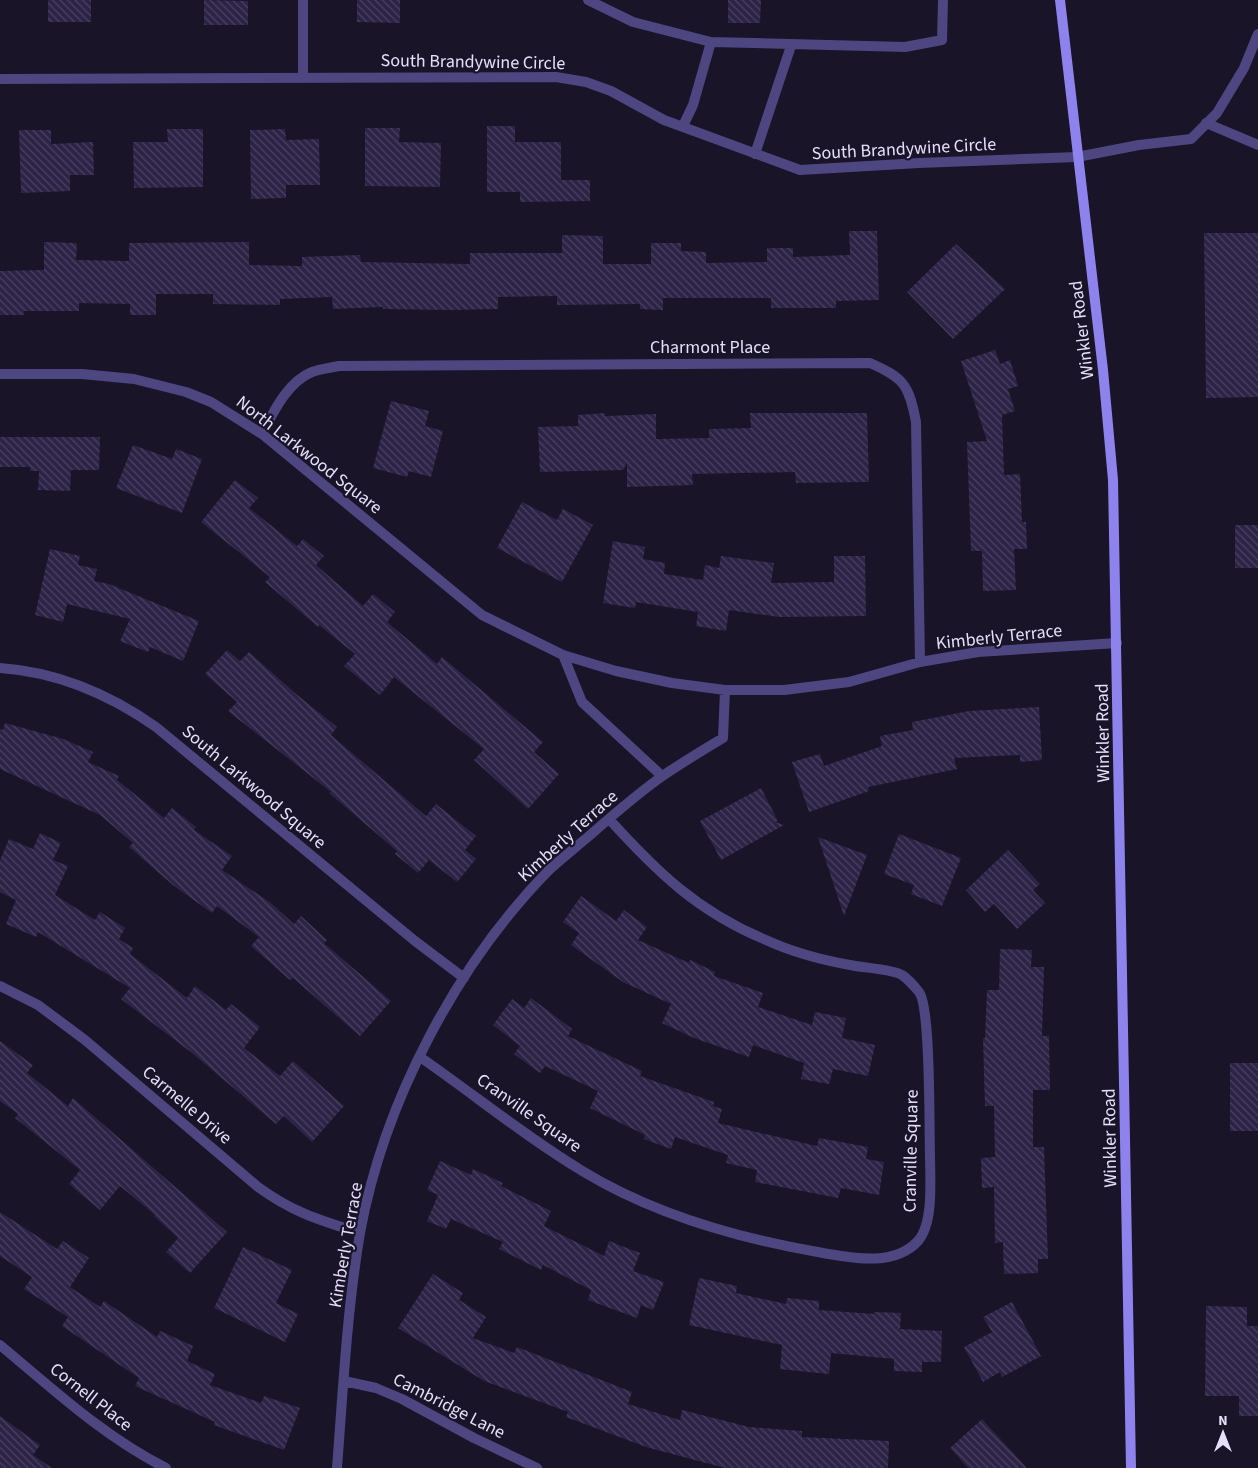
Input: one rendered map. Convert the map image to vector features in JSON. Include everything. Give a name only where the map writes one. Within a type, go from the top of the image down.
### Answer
[{"type":"street","points":[[303,0],[303,77]]},
{"type":"street","points":[[588,0],[633,22],[711,42],[791,46],[905,48],[942,40],[943,0]]},
{"type":"street","name":"Winkler Road","points":[[1060,0],[1103,370],[1113,480],[1118,643],[1131,1468]]},
{"type":"street","name":"South Brandywine Circle","points":[[0,78],[556,77],[586,82],[611,91],[664,120],[800,170],[919,162],[1077,157],[1139,145],[1191,138],[1217,113],[1244,68],[1258,34]]},
{"type":"street","points":[[683,126],[693,105],[711,42]]},
{"type":"street","points":[[755,154],[791,46]]},
{"type":"street","points":[[1206,123],[1258,146]]},
{"type":"street","name":"Charmont Place","points":[[262,434],[275,409],[291,387],[311,372],[339,366],[870,363],[896,374],[912,397],[916,422],[920,662]]},
{"type":"street","name":"North Larkwood Square","points":[[0,374],[82,374],[134,379],[160,384],[211,402],[262,434],[482,615],[563,655],[616,671],[672,683],[725,690]]},
{"type":"street","name":"Kimberly Terrace","points":[[337,1468],[344,1380],[360,1233],[374,1174],[392,1120],[420,1057],[464,978],[526,895],[551,868],[662,776],[723,738],[725,690],[784,690],[848,682],[920,662],[978,652],[1118,643]]},
{"type":"street","points":[[563,655],[582,702],[662,776]]},
{"type":"street","name":"South Larkwood Square","points":[[0,668],[42,674],[70,682],[100,693],[130,709],[156,727],[415,941],[464,978]]},
{"type":"street","name":"Cranville Square","points":[[420,1057],[540,1144],[586,1173],[611,1187],[695,1222],[782,1246],[845,1257],[871,1258],[898,1255],[919,1240],[928,1216],[930,1185],[927,1022],[921,994],[901,974],[847,965],[796,951],[742,929],[669,882],[609,819]]},
{"type":"street","name":"Carmelle Drive","points":[[0,986],[38,1005],[85,1040],[258,1187],[281,1203],[305,1216],[360,1233]]},
{"type":"street","name":"Cornell Place","points":[[0,1345],[87,1417],[127,1447],[166,1468]]},
{"type":"street","name":"Cambridge Lane","points":[[344,1380],[376,1388],[402,1399],[474,1438],[537,1468]]},
{"type":"building","points":[[48,0],[91,0],[91,22],[48,22]]},
{"type":"building","points":[[204,0],[248,1],[248,25],[204,25]]},
{"type":"building","points":[[357,0],[400,0],[400,23],[357,22]]},
{"type":"building","points":[[728,0],[761,0],[760,23],[728,23]]},
{"type":"building","points":[[487,126],[515,126],[515,142],[561,142],[561,180],[590,180],[590,201],[520,202],[520,192],[487,192]]},
{"type":"building","points":[[365,128],[400,128],[399,142],[441,143],[440,187],[365,186]]},
{"type":"building","points":[[167,129],[203,129],[203,187],[134,188],[133,142],[168,142]]},
{"type":"building","points":[[285,129],[286,140],[319,139],[320,185],[286,185],[286,198],[251,199],[250,130]]},
{"type":"building","points":[[19,130],[51,130],[51,144],[93,142],[94,175],[70,175],[70,191],[21,193]]},
{"type":"building","points":[[849,231],[877,231],[879,300],[836,301],[836,308],[771,308],[771,298],[663,298],[663,310],[640,309],[640,304],[557,305],[557,296],[498,297],[498,309],[383,309],[383,307],[333,309],[332,297],[280,299],[280,305],[213,304],[213,294],[156,294],[156,315],[130,315],[130,304],[79,303],[79,311],[24,311],[24,315],[0,315],[0,271],[44,270],[44,242],[77,243],[76,260],[129,261],[129,243],[249,242],[249,265],[302,266],[302,257],[360,255],[361,262],[470,264],[470,253],[562,253],[562,235],[603,236],[603,264],[651,264],[651,243],[681,243],[681,251],[706,252],[706,263],[767,262],[767,248],[793,248],[793,257],[850,255]]},
{"type":"building","points":[[1204,233],[1258,233],[1258,397],[1206,398]]},
{"type":"building","points":[[956,244],[1005,289],[953,339],[907,292]]},
{"type":"building","points":[[995,350],[1000,364],[1010,360],[1018,386],[1008,389],[1015,411],[1002,415],[1004,475],[1020,474],[1022,522],[1026,522],[1027,549],[1014,549],[1016,590],[983,591],[982,551],[971,551],[967,442],[987,441],[961,361]]},
{"type":"building","points":[[391,401],[429,411],[425,426],[443,431],[431,477],[409,471],[407,477],[373,468]]},
{"type":"building","points":[[605,413],[605,416],[656,414],[656,439],[709,438],[709,429],[751,428],[750,413],[867,413],[869,482],[796,483],[795,472],[692,474],[693,485],[627,487],[627,463],[623,470],[540,472],[538,427],[578,426],[578,415]]},
{"type":"building","points":[[0,437],[100,437],[99,470],[71,470],[70,491],[38,490],[39,471],[30,471],[30,467],[0,467]]},
{"type":"building","points":[[133,445],[172,459],[176,449],[202,459],[182,513],[116,488]]},
{"type":"building","points":[[235,480],[258,498],[249,508],[297,546],[303,539],[324,556],[316,565],[363,606],[373,594],[395,612],[387,622],[437,664],[442,657],[543,742],[534,752],[559,774],[528,809],[474,760],[484,749],[394,677],[380,695],[344,666],[355,654],[319,625],[318,627],[265,582],[270,577],[201,522]]},
{"type":"building","points":[[522,502],[557,520],[563,509],[593,525],[562,582],[497,548]]},
{"type":"building","points":[[1235,525],[1258,525],[1258,568],[1235,568]]},
{"type":"building","points":[[613,541],[645,547],[643,559],[665,563],[664,574],[703,580],[705,565],[719,568],[721,556],[774,563],[771,583],[834,582],[834,556],[865,556],[866,616],[779,617],[729,610],[726,631],[696,626],[698,612],[636,602],[635,608],[603,603]]},
{"type":"building","points":[[50,549],[80,556],[78,565],[97,569],[94,581],[109,584],[199,621],[183,661],[150,647],[148,652],[120,641],[130,619],[67,604],[63,622],[35,615]]},
{"type":"building","points":[[227,650],[240,661],[249,652],[337,727],[331,735],[426,816],[436,804],[476,836],[465,850],[476,859],[457,882],[429,860],[418,873],[395,854],[397,851],[329,793],[331,792],[228,711],[237,702],[205,674]]},
{"type":"building","points":[[1039,707],[1042,760],[1020,762],[1020,755],[954,758],[957,769],[868,787],[869,791],[809,812],[792,762],[820,754],[824,766],[882,746],[880,736],[913,730],[912,722],[969,711]]},
{"type":"building","points":[[5,723],[63,739],[93,752],[88,762],[119,776],[117,780],[164,818],[172,808],[196,827],[194,830],[232,856],[222,870],[271,903],[294,924],[301,916],[327,940],[324,943],[391,1001],[360,1036],[293,978],[290,980],[251,946],[259,937],[217,906],[212,913],[174,886],[129,847],[133,843],[100,815],[0,769],[0,729],[3,730]]},
{"type":"building","points":[[761,788],[778,821],[775,822],[784,825],[721,860],[700,821]]},
{"type":"building","points":[[40,833],[61,843],[53,860],[68,866],[55,895],[95,920],[100,912],[125,928],[119,939],[133,948],[130,954],[187,998],[195,986],[226,1010],[231,1004],[260,1027],[244,1048],[280,1076],[293,1061],[344,1106],[312,1142],[284,1116],[276,1124],[192,1053],[121,999],[130,988],[38,932],[36,937],[6,924],[16,900],[0,892],[0,860],[9,839],[33,849]]},
{"type":"building","points":[[899,834],[961,858],[942,906],[911,894],[914,885],[884,874]]},
{"type":"building","points":[[818,837],[867,855],[844,916]]},
{"type":"building","points":[[1008,850],[1040,884],[1033,890],[1045,903],[1017,929],[994,904],[985,912],[966,890]]},
{"type":"building","points":[[581,896],[616,921],[624,910],[647,927],[638,940],[689,963],[690,960],[715,972],[714,976],[763,993],[758,1007],[812,1025],[815,1012],[846,1018],[842,1038],[875,1045],[868,1076],[833,1069],[829,1084],[801,1079],[804,1063],[753,1045],[749,1057],[694,1038],[662,1023],[671,1004],[623,982],[571,945],[579,933],[563,922]]},
{"type":"building","points":[[1000,949],[1032,950],[1031,967],[1044,967],[1042,1036],[1049,1036],[1050,1090],[1033,1090],[1033,1147],[1044,1147],[1048,1259],[1038,1259],[1038,1273],[1004,1274],[1003,1242],[995,1243],[994,1187],[982,1188],[981,1158],[995,1157],[994,1106],[985,1106],[983,1038],[985,1038],[987,990],[999,990]]},
{"type":"building","points":[[531,998],[572,1029],[568,1036],[642,1071],[640,1076],[714,1102],[713,1106],[722,1109],[718,1123],[817,1146],[819,1138],[868,1147],[866,1159],[884,1162],[879,1195],[841,1188],[838,1198],[755,1182],[757,1170],[726,1163],[728,1155],[675,1137],[671,1149],[644,1139],[645,1135],[590,1108],[598,1091],[545,1066],[540,1073],[514,1054],[520,1046],[493,1025],[512,999],[524,1008]]},
{"type":"building","points":[[0,1041],[33,1065],[27,1073],[68,1106],[73,1098],[227,1232],[190,1273],[166,1252],[178,1238],[155,1215],[120,1186],[100,1210],[69,1184],[80,1170],[15,1118],[18,1114],[0,1101]]},
{"type":"building","points":[[1230,1063],[1258,1063],[1258,1131],[1230,1131]]},
{"type":"building","points":[[440,1161],[471,1175],[473,1169],[503,1183],[501,1186],[551,1211],[544,1226],[604,1256],[609,1241],[640,1253],[633,1271],[664,1282],[653,1310],[641,1305],[637,1318],[588,1300],[591,1290],[543,1265],[541,1270],[499,1249],[503,1242],[451,1219],[446,1229],[427,1221],[438,1195],[427,1190]]},
{"type":"building","points":[[0,1212],[57,1249],[63,1241],[89,1258],[70,1287],[100,1307],[104,1301],[157,1337],[160,1331],[193,1346],[187,1361],[215,1374],[210,1385],[261,1403],[264,1396],[300,1408],[284,1450],[214,1425],[215,1422],[135,1386],[139,1378],[62,1326],[68,1317],[24,1289],[32,1277],[0,1256]]},
{"type":"building","points":[[243,1247],[292,1270],[276,1303],[298,1314],[285,1342],[214,1308]]},
{"type":"building","points":[[433,1274],[463,1293],[459,1300],[486,1317],[473,1338],[514,1353],[517,1347],[632,1392],[628,1404],[680,1420],[682,1410],[749,1427],[802,1431],[802,1437],[889,1441],[888,1468],[725,1468],[646,1447],[566,1417],[568,1412],[484,1381],[398,1328]]},
{"type":"building","points":[[699,1278],[737,1286],[736,1293],[786,1304],[787,1298],[819,1301],[819,1310],[874,1314],[874,1312],[901,1313],[900,1329],[942,1331],[941,1362],[922,1362],[922,1372],[894,1371],[894,1359],[831,1353],[829,1374],[780,1369],[782,1345],[689,1325]]},
{"type":"building","points":[[1012,1302],[1041,1356],[1002,1377],[1000,1372],[983,1382],[964,1347],[992,1332],[983,1317]]},
{"type":"building","points":[[1206,1306],[1247,1307],[1247,1326],[1258,1326],[1258,1416],[1239,1416],[1239,1396],[1205,1396]]},
{"type":"building","points":[[0,1416],[40,1445],[33,1455],[52,1468],[0,1468]]},
{"type":"building","points":[[982,1419],[1027,1468],[968,1468],[950,1448]]}]
